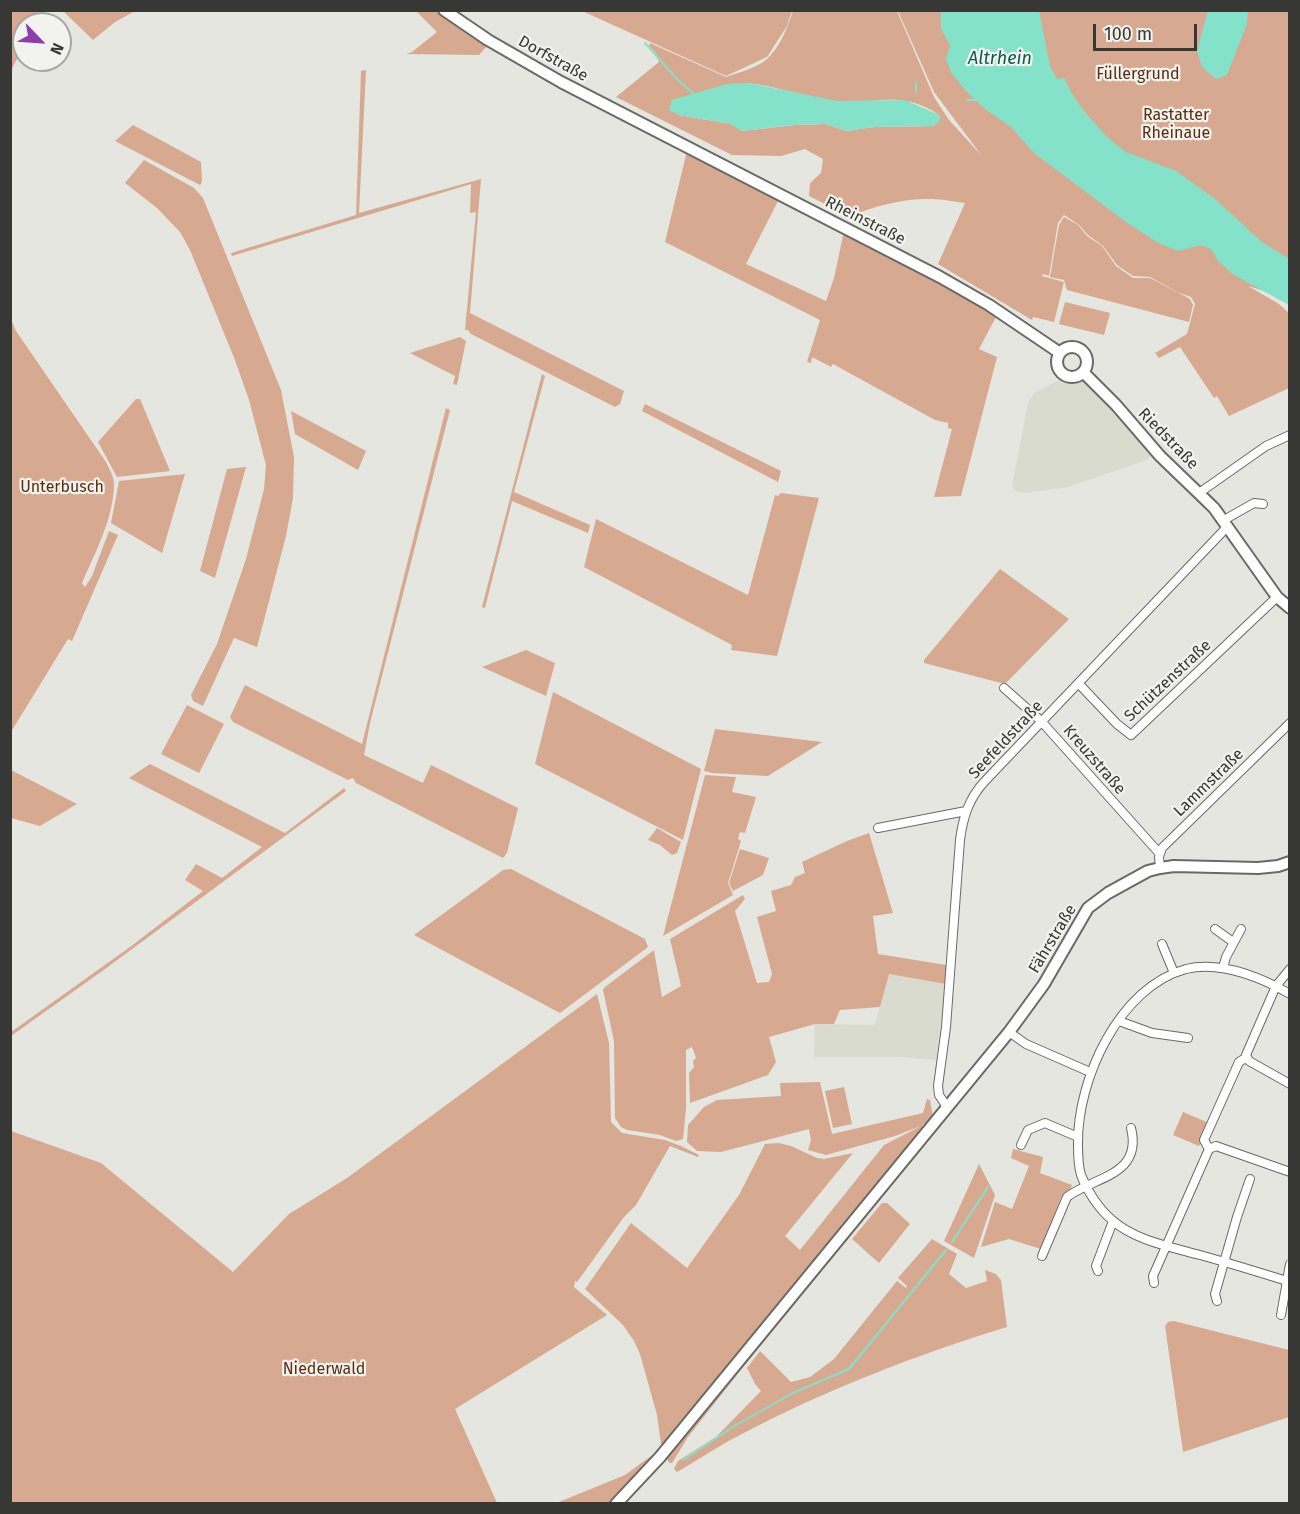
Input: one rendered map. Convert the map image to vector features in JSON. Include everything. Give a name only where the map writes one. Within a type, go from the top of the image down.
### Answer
[{"type":"main road","name":"Dorfstraße","points":[[444,10],[521,59],[650,128]]},
{"type":"main road","name":"Rheinstraße","points":[[650,128],[940,277],[997,310],[1060,353],[1069,347],[1080,350],[1086,358],[1087,375]]},
{"type":"main road","points":[[1060,353],[1057,365],[1061,372],[1070,376],[1087,375]]},
{"type":"main road","name":"Riedstraße","points":[[1087,375],[1160,456],[1199,493],[1226,523],[1276,597],[1288,605]]},
{"type":"main road","name":"Fährstraße","points":[[616,1503],[660,1457],[1009,1032],[1044,984],[1088,909],[1125,882],[1160,868],[1174,866],[1258,868],[1290,862]]},
{"type":"street","points":[[1199,493],[1266,446],[1290,435]]},
{"type":"street","points":[[1226,523],[1254,503],[1263,504]]},
{"type":"street","name":"Seefeldstraße","points":[[947,1107],[939,1095],[938,1086],[946,1027],[960,840],[966,811],[978,788],[1079,684],[1226,523]]},
{"type":"street","name":"Schützenstraße","points":[[1079,684],[1117,724],[1131,735],[1276,597]]},
{"type":"street","name":"Kreuzstraße","points":[[1004,687],[1041,721],[1160,854]]},
{"type":"street","name":"Lammstraße","points":[[1160,854],[1162,848],[1290,723]]},
{"type":"street","points":[[878,828],[966,811]]},
{"type":"street","points":[[1160,854],[1160,868]]},
{"type":"street","points":[[1215,929],[1233,942]]},
{"type":"street","points":[[1223,968],[1233,942],[1241,929]]},
{"type":"street","points":[[1162,944],[1174,974]]},
{"type":"street","points":[[1287,1281],[1134,1234],[1113,1221],[1099,1207],[1081,1175],[1078,1137],[1082,1101],[1090,1072],[1104,1042],[1119,1021],[1149,988],[1174,974],[1195,968],[1223,968],[1276,986],[1290,994]]},
{"type":"street","points":[[1290,969],[1276,986],[1247,1050],[1247,1057],[1250,1061],[1290,1084]]},
{"type":"street","points":[[1119,1021],[1152,1033],[1188,1038]]},
{"type":"street","points":[[1009,1032],[1026,1044],[1090,1072]]},
{"type":"street","points":[[1209,1149],[1204,1140],[1239,1062],[1247,1057]]},
{"type":"street","points":[[1021,1145],[1028,1130],[1045,1123],[1078,1137]]},
{"type":"street","points":[[1042,1256],[1067,1197],[1112,1176],[1129,1158],[1133,1147],[1131,1128]]},
{"type":"street","points":[[1154,1282],[1153,1276],[1209,1149],[1216,1146],[1290,1173]]},
{"type":"street","points":[[1217,1301],[1215,1294],[1250,1179]]},
{"type":"street","points":[[1098,1271],[1096,1266],[1113,1221]]},
{"type":"street","points":[[1281,1315],[1290,1264]]},
{"type":"shaded area","points":[[1059,380],[1078,380],[1088,383],[1150,452],[1150,456],[1147,460],[1068,487],[1025,493],[1016,491],[1012,486],[1028,403],[1034,393]]},
{"type":"shaded area","points":[[888,974],[946,984],[936,1060],[900,1057],[814,1057],[815,1024],[875,1025]]},
{"type":"green space","points":[[11,10],[39,11],[12,12],[11,71]]},
{"type":"green space","points":[[135,11],[115,22],[93,40],[72,20],[72,12],[64,12]]},
{"type":"green space","points":[[416,11],[437,11],[488,45],[479,55],[406,54],[412,52],[437,32]]},
{"type":"green space","points":[[582,11],[792,11],[787,26],[767,57],[726,76]]},
{"type":"green space","points":[[793,11],[897,11],[934,97],[949,120],[982,156],[934,92],[898,11],[1289,11],[1289,305],[1274,294],[1248,286],[1279,304],[1289,313],[1289,388],[1229,416],[1217,396],[1214,398],[1180,347],[1159,358],[1155,353],[1187,334],[1195,304],[1191,297],[1150,277],[1133,276],[1117,265],[1103,246],[1064,215],[1058,223],[1049,276],[1043,274],[1042,276],[1064,282],[1054,322],[1033,317],[1032,320],[938,264],[965,203],[936,199],[901,201],[849,216],[809,196],[810,183],[821,173],[823,159],[805,149],[781,156],[732,155],[616,97],[659,62],[655,52],[649,46],[650,43],[726,77],[765,61],[781,41]],"holes":[[[749,83],[834,101],[902,100],[925,107],[940,117],[934,126],[874,127],[847,131],[825,124],[742,131],[731,124],[679,115]]]},
{"type":"green space","points":[[366,70],[359,213],[481,179],[470,313],[624,391],[620,404],[615,407],[465,330],[476,212],[470,213],[471,184],[232,256],[231,253],[356,215],[361,71]]},
{"type":"green space","points":[[133,125],[201,162],[202,182],[200,185],[115,141]]},
{"type":"green space","points":[[691,153],[779,199],[746,264],[826,301],[834,278],[844,231],[928,274],[997,315],[979,349],[997,357],[961,496],[934,497],[952,429],[948,428],[948,423],[935,420],[833,364],[831,367],[812,357],[811,363],[807,362],[820,320],[665,242],[686,155]]},
{"type":"green space","points":[[144,160],[194,188],[203,198],[281,390],[294,457],[293,498],[286,536],[257,647],[234,638],[203,706],[193,701],[191,695],[217,644],[246,559],[264,489],[266,465],[249,400],[235,360],[190,250],[180,232],[157,208],[125,183]]},
{"type":"green space","points":[[1064,217],[1078,225],[1087,236],[1102,246],[1116,266],[1133,278],[1150,278],[1190,299],[1193,305],[1189,322],[1067,290],[1064,280],[1050,277],[1059,225]]},
{"type":"green space","points":[[1065,302],[1110,313],[1104,335],[1059,324]]},
{"type":"green space","name":"Unterbusch","points":[[11,320],[16,331],[106,462],[113,478],[111,509],[103,535],[82,583],[85,587],[92,576],[109,531],[118,535],[72,641],[68,639],[11,732]]},
{"type":"green space","points":[[460,337],[466,341],[457,385],[453,384],[455,376],[410,353]]},
{"type":"green space","points":[[542,374],[545,376],[514,492],[590,525],[588,533],[512,501],[485,608],[482,607]]},
{"type":"green space","points":[[136,399],[140,399],[170,471],[117,477],[98,442]]},
{"type":"green space","points":[[645,404],[781,471],[778,482],[642,411]]},
{"type":"green space","points":[[446,408],[450,410],[370,723],[364,755],[423,783],[431,765],[518,808],[507,853],[503,858],[356,783],[353,778],[348,780],[233,722],[230,717],[245,685],[362,744]]},
{"type":"green space","points":[[291,411],[366,451],[358,470],[295,434]]},
{"type":"green space","points":[[246,467],[215,578],[200,571],[227,469]]},
{"type":"green space","points":[[185,474],[162,553],[111,523],[119,481]]},
{"type":"green space","points":[[781,493],[819,498],[777,656],[731,650],[732,645],[584,567],[596,519],[748,595],[775,495],[778,496]]},
{"type":"green space","points":[[1000,569],[1069,619],[1005,684],[924,663],[924,660]]},
{"type":"green space","points":[[526,650],[555,663],[546,696],[482,667]]},
{"type":"green space","points":[[553,692],[701,769],[683,840],[535,764]]},
{"type":"green space","points":[[187,705],[224,724],[199,773],[161,754]]},
{"type":"green space","points":[[715,729],[822,742],[768,776],[712,773],[704,771]]},
{"type":"green space","points":[[150,764],[285,833],[344,788],[346,791],[11,1036],[11,1032],[130,947],[203,891],[185,880],[196,864],[222,878],[262,847],[129,778]]},
{"type":"green space","points":[[10,770],[77,804],[40,826],[11,818]]},
{"type":"green space","points":[[705,775],[736,777],[732,792],[756,797],[745,833],[740,832],[738,839],[741,841],[728,883],[733,895],[663,936]]},
{"type":"green space","points":[[657,828],[681,842],[677,853],[672,855],[660,845],[648,840]]},
{"type":"green space","points":[[869,833],[893,913],[873,916],[878,954],[946,965],[946,984],[889,974],[880,1007],[840,1010],[834,1024],[815,1024],[769,1037],[776,1062],[768,1075],[690,1103],[689,1073],[694,1067],[693,1061],[696,1058],[692,1047],[686,1050],[686,1109],[683,1139],[676,1141],[660,1135],[621,1127],[615,1118],[614,1041],[603,990],[605,987],[654,950],[662,997],[681,986],[670,939],[743,895],[745,899],[735,911],[757,983],[769,982],[772,974],[757,917],[776,911],[771,891],[791,885],[795,877],[805,873],[802,862]]},
{"type":"green space","points":[[740,849],[769,858],[763,875],[733,891],[729,883]]},
{"type":"green space","points":[[511,869],[645,939],[648,947],[560,1013],[414,935],[503,870]]},
{"type":"green space","name":"Niederwald","points":[[597,994],[609,1043],[611,1122],[622,1133],[665,1140],[699,1155],[698,1157],[670,1146],[636,1205],[624,1217],[577,1282],[575,1281],[574,1287],[607,1315],[455,1409],[497,1503],[11,1503],[11,1131],[101,1163],[233,1272],[289,1214],[347,1178]]},
{"type":"green space","points":[[820,1082],[832,1134],[923,1113],[927,1099],[930,1100],[933,1117],[922,1125],[924,1128],[666,1444],[661,1444],[657,1415],[640,1354],[634,1341],[623,1325],[585,1289],[631,1223],[687,1268],[739,1195],[765,1144],[779,1143],[791,1146],[824,1159],[853,1153],[785,1236],[800,1250],[884,1145],[921,1126],[895,1136],[826,1155],[808,1150],[811,1140],[809,1129],[721,1152],[697,1151],[687,1142],[688,1125],[704,1107],[717,1100],[781,1096],[780,1083]]},
{"type":"green space","points":[[844,1087],[852,1124],[833,1128],[825,1091]]},
{"type":"green space","points":[[1183,1112],[1209,1123],[1199,1146],[1173,1135]]},
{"type":"green space","points":[[947,1115],[947,1118],[740,1371],[688,1437],[672,1463],[669,1463],[666,1456]]},
{"type":"green space","points":[[1013,1149],[1043,1157],[1040,1173],[1072,1185],[1070,1191],[1061,1197],[1041,1249],[1009,1239],[981,1247],[995,1202],[1012,1209],[1029,1166],[1011,1158]]},
{"type":"green space","points":[[979,1164],[995,1195],[974,1258],[944,1241]]},
{"type":"green space","points":[[882,1203],[887,1203],[910,1224],[879,1263],[852,1239]]},
{"type":"green space","points":[[932,1239],[957,1254],[949,1274],[966,1288],[987,1281],[985,1270],[996,1274],[1001,1280],[1007,1327],[939,1349],[838,1388],[740,1435],[677,1472],[674,1469],[678,1461],[716,1437],[761,1391],[747,1368],[760,1351],[791,1382],[810,1377],[834,1359],[897,1281],[906,1288],[907,1286],[898,1278]]},
{"type":"green space","points":[[1174,1321],[1289,1350],[1289,1417],[1183,1452],[1165,1326],[1168,1322]]},
{"type":"green space","points":[[655,1453],[612,1503],[554,1504],[625,1475]]},
{"type":"water","points":[[1208,10],[1248,11],[1247,24],[1227,75],[1216,79],[1202,67],[1197,51]]},
{"type":"water","name":"Altrhein","points":[[1039,11],[1050,66],[1057,79],[1064,78],[1084,111],[1107,137],[1126,152],[1176,171],[1215,199],[1262,242],[1289,259],[1289,305],[1234,275],[1218,261],[1211,249],[1201,245],[1178,251],[1158,243],[1126,222],[1034,153],[1011,127],[985,109],[965,90],[951,72],[946,59],[950,46],[941,28],[941,12]]},
{"type":"water","points":[[749,83],[837,101],[905,100],[940,117],[939,122],[934,126],[874,127],[847,131],[825,124],[741,131],[731,124],[679,115],[669,110],[672,100],[727,84]]},
{"type":"waterway","points":[[645,43],[678,80],[695,95]]},
{"type":"waterway","points":[[916,82],[916,91]]},
{"type":"waterway","points":[[967,100],[977,100]]},
{"type":"waterway","points":[[952,1242],[988,1187]]},
{"type":"waterway","points":[[683,1460],[736,1425],[793,1393],[849,1369],[946,1250]]},
{"type":"park label","name":"Füllergrund","points":[[1138,75]]},
{"type":"park label","name":"Rastatter Rheinaue","points":[[1176,125]]}]
